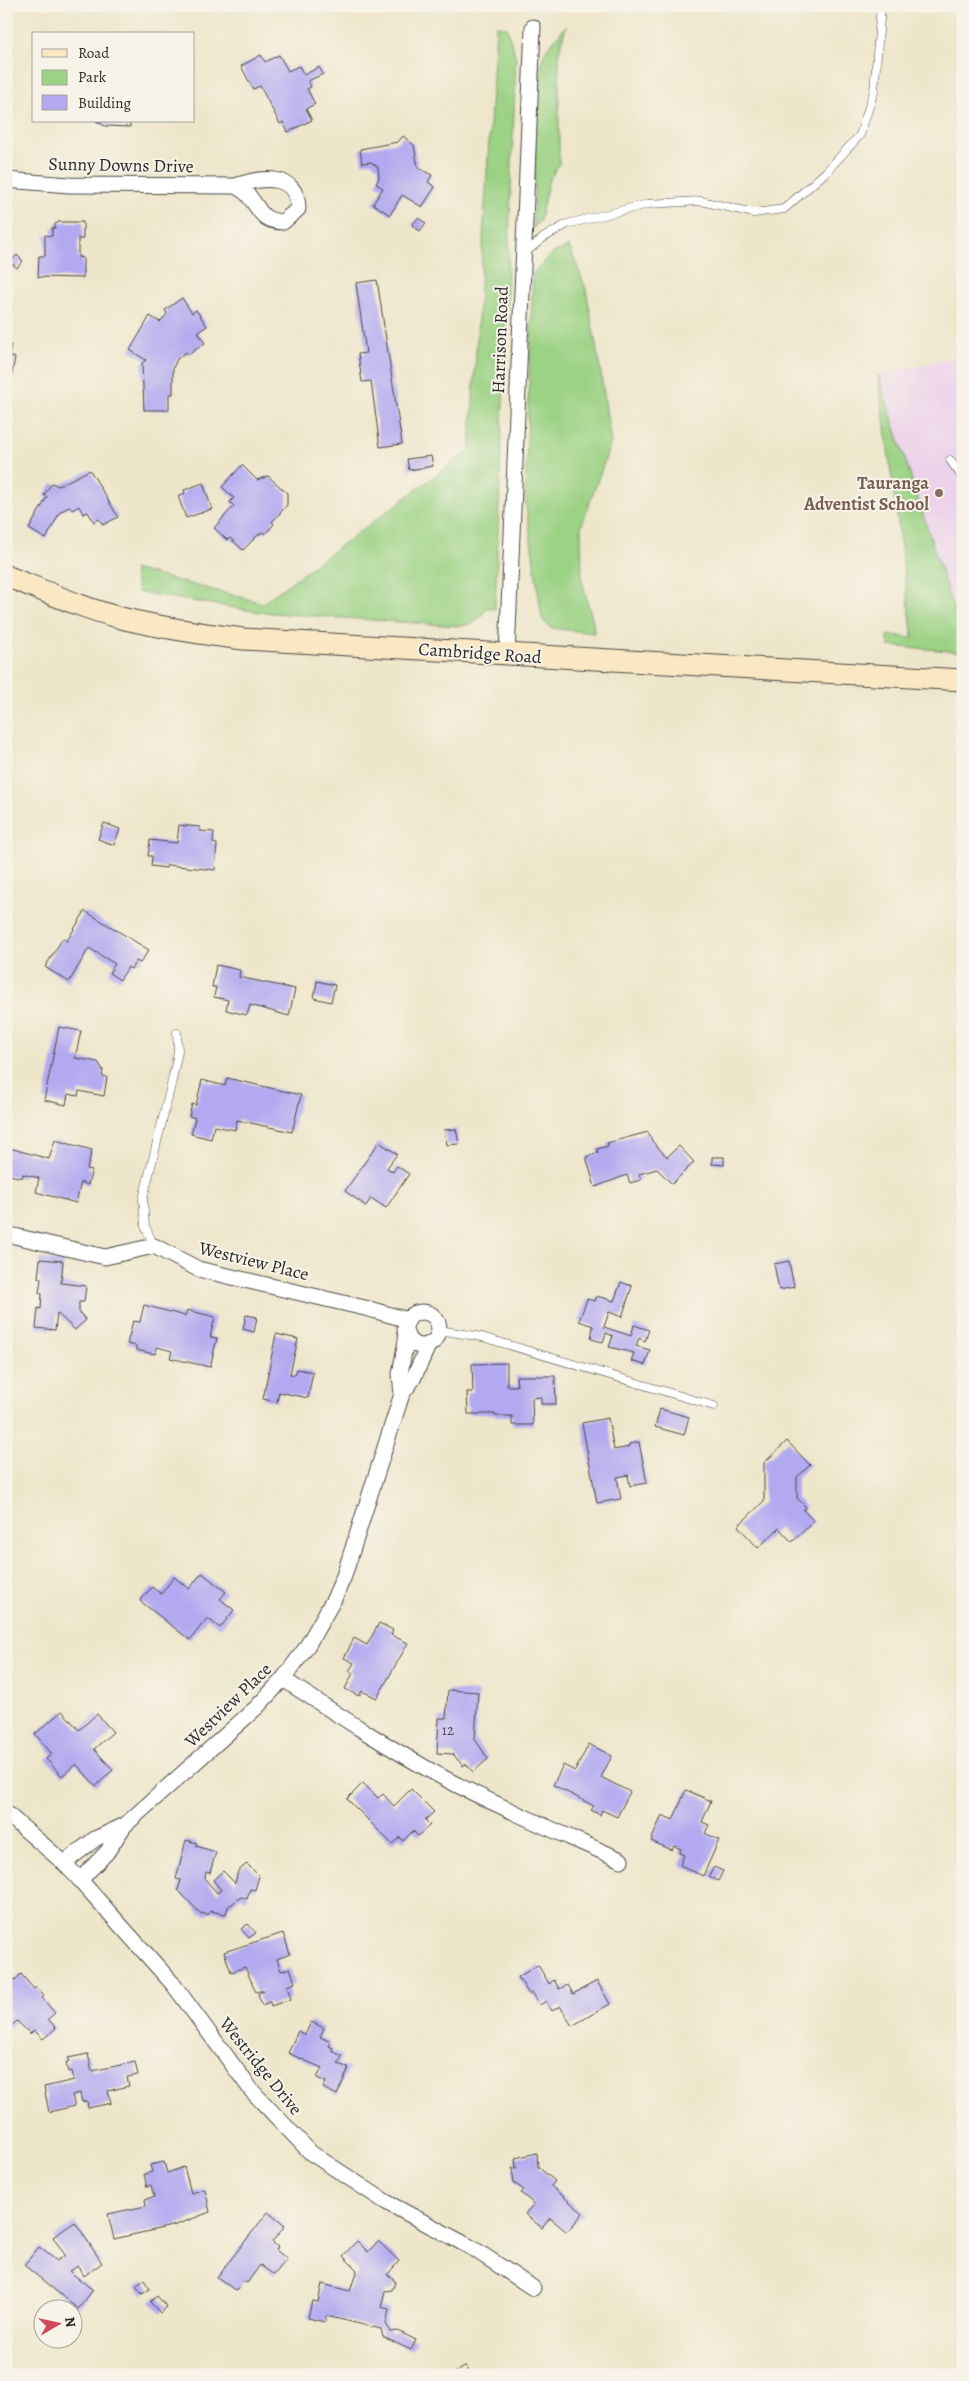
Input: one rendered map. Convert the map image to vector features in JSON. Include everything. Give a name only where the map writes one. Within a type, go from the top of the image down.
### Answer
[{"type":"main road","name":"Cambridge Road","points":[[6,576],[66,600],[124,618],[189,632],[243,639],[619,662],[963,680]]},
{"type":"street","name":"Harrison Road","points":[[506,655],[532,27]]},
{"type":"street","name":"Sunny Downs Drive","points":[[6,180],[69,185],[235,186]]},
{"type":"street","points":[[6,1234],[105,1257],[154,1246]]},
{"type":"street","name":"Westview Place","points":[[154,1246],[198,1269],[369,1309],[407,1328],[400,1374],[402,1394]]},
{"type":"street","points":[[416,1313],[427,1313],[436,1319],[439,1330],[437,1337],[428,1344],[417,1345],[407,1328],[416,1313]]},
{"type":"street","name":"Westview Place","points":[[80,1880],[107,1852],[125,1825],[232,1731],[283,1679],[315,1632],[344,1576],[402,1394],[413,1379],[428,1344]]},
{"type":"street","points":[[283,1679],[373,1738],[443,1777],[520,1816],[621,1860]]},
{"type":"street","name":"Westridge Drive","points":[[6,1813],[64,1863],[80,1880],[173,1984],[252,2091],[311,2153],[386,2202],[474,2249],[533,2288]]},
{"type":"street","name":"Westview Place","points":[[64,1863],[95,1839],[125,1825]]},
{"type":"lane","points":[[523,255],[543,238],[567,224],[648,204],[700,201],[754,213],[784,210],[826,172],[860,135],[874,91],[881,6]]},
{"type":"lane","points":[[950,460],[963,478]]},
{"type":"lane","points":[[154,1246],[145,1226],[143,1199],[172,1081],[178,1051],[177,1032]]},
{"type":"lane","points":[[439,1330],[482,1337],[714,1406]]},
{"type":"shaded area","name":"Tauranga Adventist School","points":[[963,356],[963,614],[954,611],[878,375]]},
{"type":"green space","points":[[496,26],[507,27],[516,59],[495,609],[486,608],[481,617],[475,622],[457,626],[259,612],[138,592],[133,569],[263,603],[470,450]]},
{"type":"green space","points":[[566,26],[559,52],[559,164],[548,182],[540,220],[533,229],[538,73],[545,51]]},
{"type":"green space","points":[[569,246],[586,289],[611,443],[581,527],[582,581],[594,633],[550,628],[542,619],[525,498],[533,273],[553,253]]},
{"type":"green space","points":[[878,375],[954,611],[963,614],[963,652],[889,646],[887,635],[913,638]]},
{"type":"building","points":[[261,55],[265,62],[279,55],[288,71],[299,66],[304,75],[319,67],[323,74],[308,81],[311,87],[307,89],[315,104],[306,109],[312,120],[288,132],[283,122],[280,124],[260,86],[253,89],[241,66]]},
{"type":"building","points":[[98,122],[130,122],[130,127],[105,126]]},
{"type":"building","points":[[403,136],[414,145],[418,168],[432,175],[428,182],[435,187],[422,207],[402,195],[390,215],[373,204],[383,188],[376,184],[379,178],[378,167],[371,162],[362,163],[360,149],[398,142]]},
{"type":"building","points":[[418,218],[426,223],[420,231],[412,225]]},
{"type":"building","points":[[59,222],[83,222],[83,239],[78,239],[78,257],[83,258],[83,278],[38,277],[39,256],[45,256],[45,235],[52,236],[52,228],[55,228],[55,224]]},
{"type":"building","points":[[17,255],[23,261],[17,268],[10,262]]},
{"type":"building","points":[[377,280],[402,444],[380,447],[371,381],[362,382],[358,354],[366,353],[356,283]]},
{"type":"building","points":[[182,298],[192,313],[196,310],[207,326],[198,332],[205,343],[188,355],[186,352],[177,359],[173,368],[173,394],[169,394],[169,410],[144,410],[142,363],[146,360],[130,350],[150,316],[160,322],[167,314],[165,310]]},
{"type":"building","points":[[6,344],[11,345],[9,356],[15,358],[11,379],[6,378]]},
{"type":"building","points":[[431,456],[433,466],[409,470],[407,459]]},
{"type":"building","points":[[242,465],[257,480],[268,476],[287,493],[287,505],[272,522],[274,524],[265,534],[263,532],[258,535],[243,550],[230,538],[227,540],[214,528],[234,506],[230,502],[234,498],[222,487]]},
{"type":"building","points":[[90,470],[118,517],[103,525],[99,519],[94,522],[88,512],[83,514],[79,506],[72,510],[70,506],[60,512],[46,539],[29,529],[47,497],[44,495],[52,483],[58,486]]},
{"type":"building","points":[[203,483],[212,509],[186,518],[178,496],[185,493],[184,490]]},
{"type":"building","points":[[104,823],[120,829],[114,845],[98,839]]},
{"type":"building","points":[[179,825],[200,827],[200,831],[214,832],[213,843],[217,844],[215,870],[167,865],[166,868],[151,866],[152,856],[148,856],[150,840],[177,843]]},
{"type":"building","points":[[85,911],[149,950],[140,963],[136,961],[131,969],[128,967],[120,980],[109,973],[115,964],[89,948],[69,982],[45,967],[63,938],[67,941]]},
{"type":"building","points":[[216,965],[240,970],[239,977],[295,989],[289,1016],[250,1005],[247,1015],[226,1010],[228,1000],[214,997],[216,987],[212,987]]},
{"type":"building","points":[[317,981],[335,985],[331,1002],[314,998]]},
{"type":"building","points":[[59,1027],[81,1031],[75,1058],[98,1062],[103,1070],[102,1076],[107,1077],[104,1096],[79,1091],[78,1096],[68,1094],[66,1105],[44,1100]]},
{"type":"building","points":[[227,1078],[301,1095],[292,1132],[237,1120],[235,1130],[214,1126],[211,1139],[191,1134],[195,1118],[189,1116],[192,1104],[196,1105],[202,1080],[225,1086]]},
{"type":"building","points":[[456,1129],[459,1144],[447,1145],[444,1130]]},
{"type":"building","points":[[648,1132],[652,1141],[667,1157],[679,1146],[694,1162],[672,1184],[657,1169],[639,1174],[641,1180],[630,1183],[627,1175],[595,1187],[586,1157],[598,1153],[597,1149],[608,1146],[607,1143]]},
{"type":"building","points":[[55,1140],[92,1150],[87,1169],[92,1170],[88,1185],[81,1182],[76,1203],[36,1192],[39,1178],[23,1174],[22,1178],[6,1174],[6,1147],[49,1159]]},
{"type":"building","points":[[379,1142],[397,1154],[387,1168],[393,1172],[397,1166],[409,1174],[386,1208],[371,1198],[366,1206],[345,1191]]},
{"type":"building","points":[[712,1157],[724,1157],[724,1165],[712,1164]]},
{"type":"building","points":[[40,1259],[63,1261],[61,1283],[86,1286],[84,1302],[79,1302],[79,1312],[86,1320],[75,1330],[57,1313],[55,1330],[36,1328],[38,1308],[41,1309],[42,1293],[39,1293],[41,1278],[38,1278]]},
{"type":"building","points":[[789,1261],[794,1287],[779,1290],[774,1264]]},
{"type":"building","points":[[621,1282],[632,1286],[622,1317],[609,1312],[604,1327],[631,1336],[634,1325],[649,1330],[645,1341],[639,1338],[636,1346],[650,1350],[645,1365],[631,1361],[634,1353],[609,1347],[613,1336],[606,1333],[603,1342],[591,1339],[593,1326],[579,1321],[587,1299],[595,1301],[597,1296],[614,1301]]},
{"type":"building","points":[[144,1305],[185,1316],[187,1310],[215,1317],[210,1337],[217,1338],[210,1367],[170,1358],[172,1351],[157,1347],[155,1354],[136,1350],[136,1346],[127,1344],[133,1321],[140,1322]]},
{"type":"building","points":[[246,1315],[257,1317],[254,1332],[243,1329]]},
{"type":"building","points":[[276,1334],[298,1339],[290,1374],[295,1375],[297,1369],[313,1372],[308,1398],[279,1392],[277,1402],[263,1399]]},
{"type":"building","points":[[507,1363],[507,1386],[517,1386],[516,1376],[555,1376],[556,1404],[541,1404],[541,1397],[532,1398],[533,1425],[512,1425],[512,1416],[468,1414],[467,1392],[473,1392],[472,1364]]},
{"type":"building","points":[[660,1409],[689,1417],[684,1435],[655,1427]]},
{"type":"building","points":[[608,1418],[614,1450],[629,1447],[629,1444],[639,1442],[647,1483],[630,1486],[628,1475],[617,1477],[621,1499],[597,1503],[582,1423]]},
{"type":"building","points":[[787,1441],[810,1465],[797,1477],[797,1498],[806,1507],[803,1510],[814,1521],[792,1542],[779,1528],[758,1548],[738,1526],[764,1501],[764,1463]]},
{"type":"building","points":[[202,1573],[226,1592],[220,1599],[234,1610],[220,1628],[207,1618],[190,1640],[140,1601],[152,1587],[161,1594],[174,1577],[189,1589]]},
{"type":"building","points":[[379,1623],[393,1630],[391,1635],[408,1643],[377,1698],[362,1691],[359,1696],[345,1689],[353,1673],[349,1671],[354,1663],[344,1658],[354,1638],[367,1645]]},
{"type":"building","points":[[448,1690],[478,1692],[475,1739],[488,1759],[473,1772],[466,1764],[463,1766],[453,1754],[437,1753],[439,1718],[446,1718]]},
{"type":"building","points":[[62,1711],[79,1730],[97,1714],[113,1732],[94,1749],[113,1770],[96,1786],[76,1764],[62,1776],[46,1759],[52,1754],[35,1734]]},
{"type":"building","points":[[589,1744],[612,1756],[601,1777],[630,1792],[617,1817],[602,1810],[600,1815],[591,1810],[594,1806],[553,1785],[563,1765],[575,1771]]},
{"type":"building","points":[[363,1783],[378,1798],[383,1794],[394,1806],[411,1789],[434,1812],[425,1820],[430,1825],[418,1836],[413,1831],[403,1841],[400,1837],[392,1844],[347,1799]]},
{"type":"building","points":[[686,1790],[711,1801],[702,1822],[709,1825],[705,1833],[719,1840],[703,1876],[680,1865],[684,1855],[679,1853],[681,1849],[674,1846],[672,1850],[651,1841],[662,1815],[673,1820]]},
{"type":"building","points":[[186,1840],[197,1843],[196,1846],[216,1852],[210,1873],[206,1872],[205,1879],[217,1893],[221,1890],[213,1880],[223,1871],[235,1883],[238,1871],[247,1864],[259,1876],[255,1890],[250,1889],[247,1899],[241,1897],[228,1907],[226,1914],[210,1911],[208,1915],[200,1913],[178,1890],[181,1880],[176,1879]]},
{"type":"building","points":[[714,1867],[723,1871],[718,1881],[709,1876]]},
{"type":"building","points":[[248,1924],[256,1933],[249,1938],[241,1929]]},
{"type":"building","points":[[283,1933],[290,1954],[277,1959],[281,1971],[290,1968],[295,1983],[287,1986],[291,1999],[271,2006],[270,2002],[262,2005],[258,1994],[264,1990],[256,1992],[245,1967],[231,1972],[224,1952]]},
{"type":"building","points":[[538,1965],[549,1984],[554,1980],[559,1989],[568,1985],[573,1994],[597,1981],[610,2004],[572,2026],[560,2006],[552,2011],[546,2001],[540,2005],[532,1992],[529,1994],[518,1977]]},
{"type":"building","points":[[6,1970],[15,1980],[21,1974],[34,1989],[36,1987],[44,1996],[42,1998],[55,2013],[48,2019],[56,2028],[43,2039],[34,2030],[30,2034],[17,2021],[6,2031],[6,2017],[11,2013],[6,2008]]},
{"type":"building","points":[[311,2022],[324,2028],[320,2037],[331,2042],[329,2046],[333,2048],[332,2051],[342,2056],[338,2064],[349,2068],[337,2095],[323,2088],[326,2082],[317,2078],[322,2068],[288,2053],[298,2031],[305,2035]]},
{"type":"building","points":[[88,2054],[92,2071],[135,2062],[138,2075],[127,2077],[129,2086],[108,2091],[111,2103],[88,2108],[87,2101],[82,2102],[80,2093],[72,2095],[75,2106],[49,2112],[44,2087],[74,2080],[72,2071],[68,2072],[66,2062],[69,2062],[68,2058]]},
{"type":"building","points":[[537,2153],[538,2167],[555,2181],[551,2186],[583,2213],[567,2232],[550,2218],[542,2228],[525,2214],[534,2204],[521,2193],[524,2190],[514,2183],[512,2168],[516,2168],[515,2158]]},
{"type":"building","points":[[164,2162],[167,2173],[184,2167],[191,2193],[205,2189],[210,2212],[176,2225],[114,2239],[108,2214],[146,2206],[145,2199],[154,2197],[151,2185],[147,2187],[144,2174],[152,2172],[150,2165]]},
{"type":"building","points":[[268,2212],[285,2226],[272,2242],[278,2247],[276,2250],[287,2259],[274,2275],[260,2265],[247,2283],[244,2281],[236,2291],[217,2277]]},
{"type":"building","points":[[75,2222],[102,2263],[84,2276],[78,2266],[69,2271],[93,2290],[82,2304],[82,2298],[64,2298],[24,2265],[39,2247],[57,2261],[65,2255],[53,2237]]},
{"type":"building","points":[[357,2241],[368,2252],[378,2241],[399,2261],[387,2275],[393,2278],[395,2283],[392,2290],[385,2291],[381,2307],[389,2309],[386,2324],[391,2332],[398,2331],[416,2340],[411,2350],[383,2337],[381,2329],[326,2316],[325,2322],[308,2318],[312,2301],[318,2302],[322,2284],[350,2291],[357,2270],[343,2256]]},
{"type":"building","points":[[144,2280],[150,2289],[142,2294],[136,2286]]},
{"type":"building","points":[[157,2296],[167,2307],[160,2313],[150,2302]]},
{"type":"building","points":[[466,2366],[471,2375],[456,2375],[455,2373]]},
{"type":"place","name":"Tauranga Adventist School","points":[[939,493]]}]
